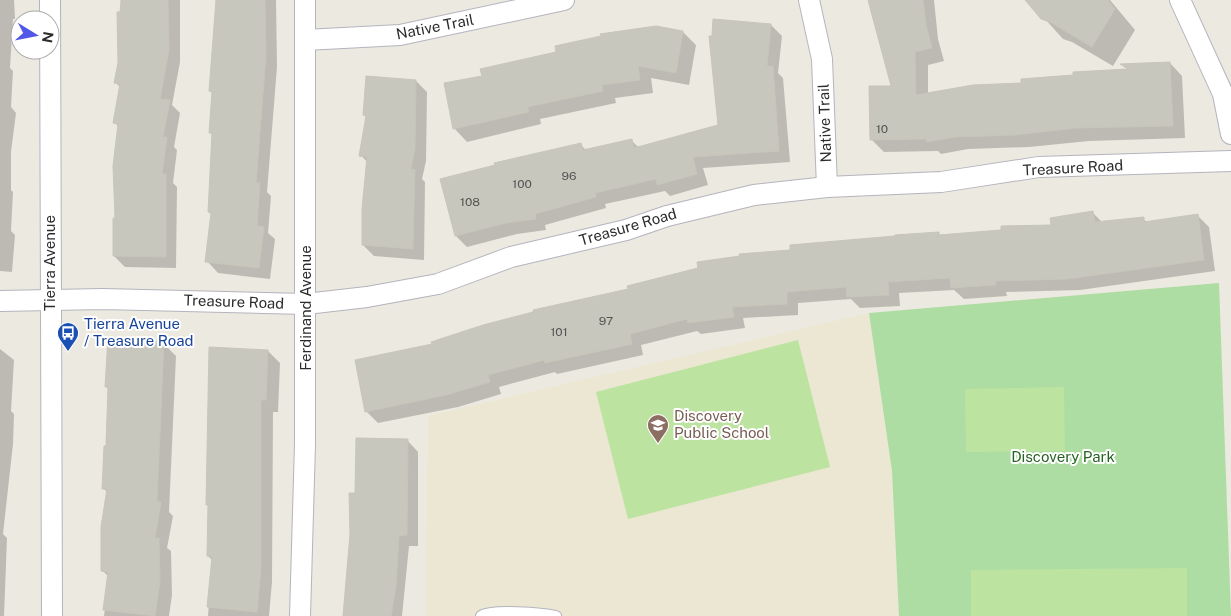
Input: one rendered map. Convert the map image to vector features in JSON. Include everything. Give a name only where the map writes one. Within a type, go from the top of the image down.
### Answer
[{"type":"street","name":"Tierra Avenue","points":[[50,0],[52,616]]},
{"type":"street","name":"Ferdinand Avenue","points":[[300,616],[305,444],[305,0]]},
{"type":"street","name":"Native Trail","points":[[305,40],[400,35],[564,0]]},
{"type":"street","name":"Native Trail","points":[[809,0],[822,59],[827,187]]},
{"type":"street","points":[[1180,0],[1223,94],[1231,134]]},
{"type":"street","name":"Treasure Road","points":[[0,301],[103,298],[306,304],[368,297],[438,284],[511,257],[626,230],[707,205],[754,195],[827,187],[941,182],[1039,167],[1231,161]]},
{"type":"lane","points":[[481,616],[484,614],[511,614],[556,616]]},
{"type":"shaded area","name":"Discovery Public School","points":[[869,313],[892,471],[899,616],[426,616],[428,416]]},
{"type":"green space","name":"Discovery Park","points":[[1219,283],[1231,616],[899,616],[892,471],[869,313]]},
{"type":"green space","points":[[798,340],[830,467],[628,519],[596,392]]},
{"type":"green space","points":[[1064,387],[1065,451],[966,452],[965,389]]},
{"type":"green space","points":[[1187,568],[1187,616],[971,616],[971,570]]},
{"type":"building","points":[[121,0],[168,0],[169,50],[160,99],[170,100],[163,137],[167,137],[162,174],[166,174],[166,257],[113,256],[113,218],[115,218],[113,166],[118,124],[113,123],[120,84],[114,83],[118,63],[117,12],[120,12]]},
{"type":"building","points":[[216,0],[265,0],[266,56],[256,183],[260,183],[257,226],[264,227],[259,268],[205,262],[211,213],[208,212],[212,133],[209,133],[212,92],[209,91]]},
{"type":"building","points":[[868,0],[923,0],[926,25],[932,48],[915,52],[916,95],[973,85],[1021,83],[1021,79],[1073,75],[1073,72],[1128,69],[1120,64],[1170,62],[1173,126],[1075,128],[1015,135],[955,137],[927,142],[926,139],[870,140],[869,86],[891,86]]},
{"type":"building","points":[[1025,0],[1108,0],[1115,9],[1092,47],[1050,22],[1041,19]]},
{"type":"building","points":[[713,19],[771,24],[767,66],[773,66],[779,151],[693,157],[697,174],[657,185],[656,179],[595,193],[596,197],[535,214],[536,219],[506,223],[455,236],[440,179],[495,165],[494,163],[581,143],[583,150],[632,139],[634,148],[718,125],[709,36],[712,36]]},
{"type":"building","points":[[656,26],[683,31],[676,73],[638,66],[640,80],[602,85],[603,91],[527,107],[529,112],[453,129],[444,83],[482,76],[480,69],[556,52],[555,46],[601,36],[600,34]]},
{"type":"building","points":[[366,76],[416,80],[415,149],[411,169],[415,170],[413,249],[362,245],[362,209],[367,157],[359,156],[366,116],[363,115]]},
{"type":"building","points":[[1093,211],[1095,222],[1144,217],[1144,222],[1198,214],[1204,260],[1068,279],[995,281],[996,285],[951,288],[950,278],[888,282],[889,295],[847,297],[846,287],[787,292],[787,304],[732,307],[734,317],[688,323],[687,319],[630,334],[632,344],[545,363],[544,360],[488,375],[490,382],[446,395],[365,412],[355,360],[432,344],[431,342],[483,325],[533,312],[533,310],[628,289],[627,286],[698,268],[697,262],[740,256],[739,254],[790,250],[790,245],[895,235],[939,232],[939,235],[1001,230],[1001,226],[1051,225],[1050,218]]},
{"type":"building","points":[[108,338],[164,342],[157,501],[161,502],[155,538],[159,538],[160,581],[155,616],[103,610],[108,572],[101,571],[101,527],[107,489],[102,489],[104,446],[106,446],[108,387],[105,387]]},
{"type":"building","points":[[209,347],[268,350],[266,400],[261,400],[261,569],[257,612],[207,607],[212,557],[207,556],[208,505],[206,505]]},
{"type":"building","points":[[356,438],[408,439],[407,535],[399,536],[396,586],[391,616],[343,616],[350,534],[349,493],[355,493]]},
{"type":"place","name":"Tierra Avenue / Treasure Road","points":[[68,352]]},
{"type":"place","name":"Discovery Public School","points":[[658,444]]}]
